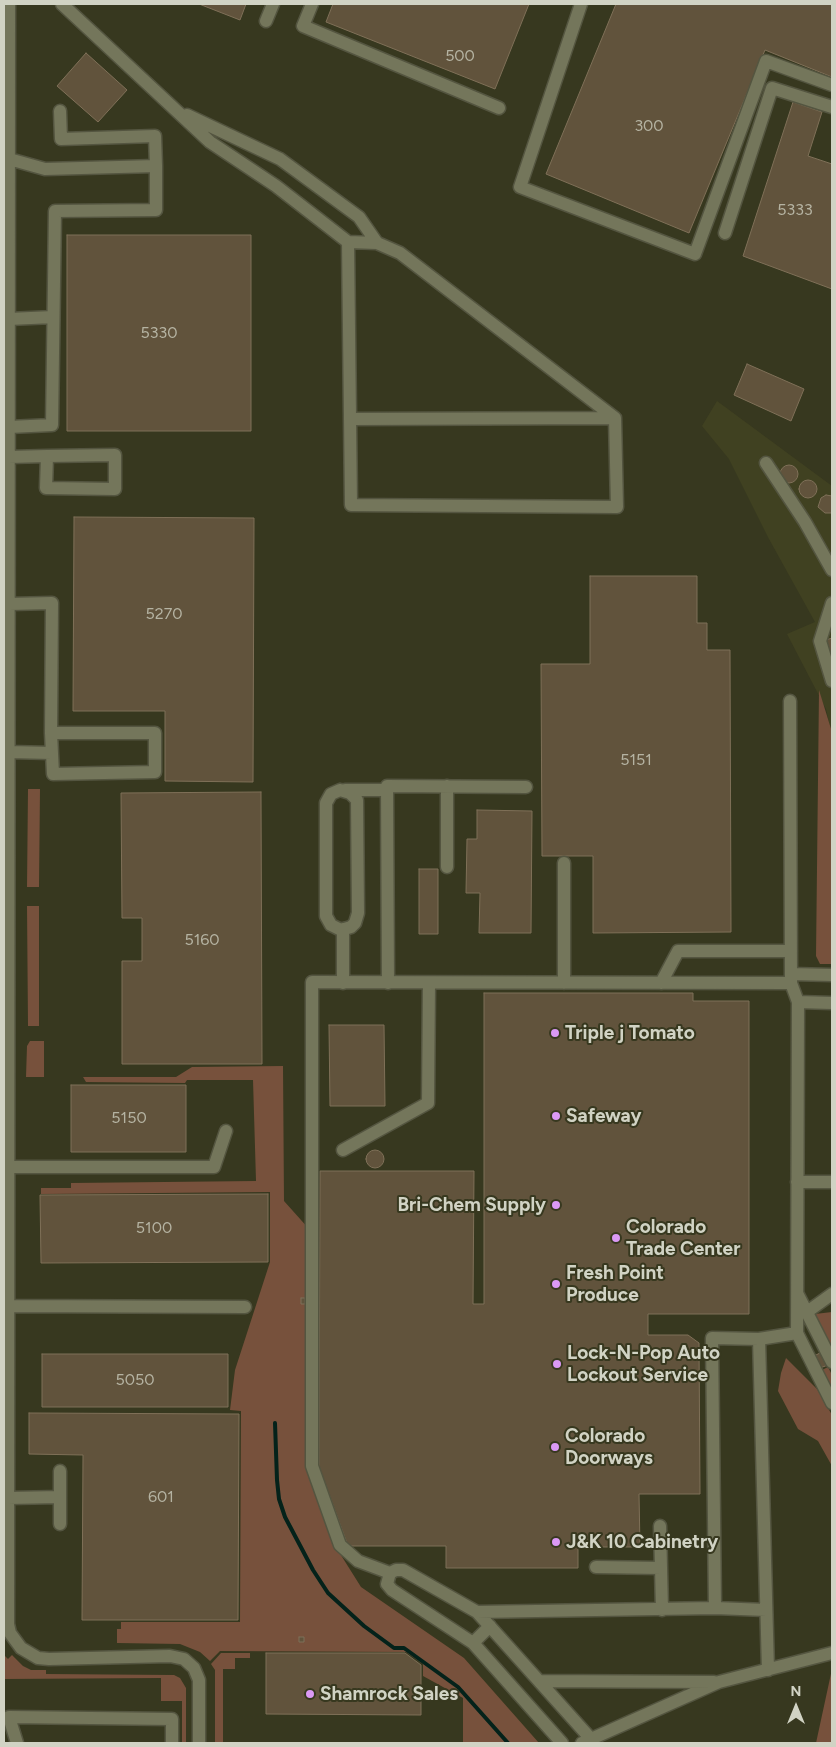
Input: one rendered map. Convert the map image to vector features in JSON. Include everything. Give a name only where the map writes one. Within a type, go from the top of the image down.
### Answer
[{"type":"street","points":[[9,4],[6,43],[9,158],[9,752],[6,814],[8,1615],[10,1633],[21,1648],[38,1658],[177,1656],[190,1663],[199,1680],[199,1743]]},
{"type":"street","points":[[62,4],[210,142],[276,186],[348,242],[377,243],[400,253],[615,418]]},
{"type":"street","points":[[266,21],[273,4]]},
{"type":"street","points":[[312,4],[303,26],[499,108]]},
{"type":"street","points":[[581,4],[545,107],[520,187],[695,254],[766,61],[832,85]]},
{"type":"street","points":[[725,233],[772,88],[832,107]]},
{"type":"street","points":[[176,109],[280,159],[359,217],[377,243]]},
{"type":"street","points":[[9,427],[52,425],[54,211],[156,210],[155,136],[61,139],[60,111]]},
{"type":"street","points":[[9,158],[45,168],[156,166]]},
{"type":"street","points":[[348,242],[351,504],[617,507],[615,418]]},
{"type":"street","points":[[9,319],[53,317]]},
{"type":"street","points":[[350,419],[615,418]]},
{"type":"street","points":[[9,457],[47,456],[115,455],[115,489],[46,488],[47,456]]},
{"type":"street","points":[[766,463],[805,522],[832,570]]},
{"type":"street","points":[[832,602],[820,641],[832,681]]},
{"type":"street","points":[[9,604],[52,603],[51,733],[53,774],[155,772],[155,733],[51,733]]},
{"type":"street","points":[[790,701],[790,979],[798,1002],[797,1334],[832,1403]]},
{"type":"street","points":[[9,752],[52,753]]},
{"type":"street","points":[[388,983],[387,786],[526,787]]},
{"type":"street","points":[[447,786],[447,867]]},
{"type":"street","points":[[340,790],[350,793],[357,800],[358,913],[355,923],[351,927],[343,929],[331,925],[326,916],[326,803],[331,794],[340,790],[387,790]]},
{"type":"street","points":[[564,863],[564,983]]},
{"type":"street","points":[[343,929],[343,983]]},
{"type":"street","points":[[661,983],[678,951],[790,951]]},
{"type":"street","points":[[829,974],[790,979],[661,983],[312,982],[312,1466],[340,1545],[358,1561],[390,1573],[396,1570],[403,1570],[477,1612],[539,1681],[587,1741],[719,1682],[832,1653]]},
{"type":"street","points":[[343,1150],[428,1103],[429,983]]},
{"type":"street","points":[[798,1002],[828,1001]]},
{"type":"street","points":[[8,1166],[214,1167],[226,1131]]},
{"type":"street","points":[[797,1182],[832,1182]]},
{"type":"street","points":[[797,1292],[832,1362]]},
{"type":"street","points":[[807,1312],[832,1294]]},
{"type":"street","points":[[8,1306],[244,1307]]},
{"type":"street","points":[[715,1608],[712,1338],[759,1339],[797,1334]]},
{"type":"street","points":[[759,1339],[768,1670]]},
{"type":"street","points":[[60,1471],[60,1524]]},
{"type":"street","points":[[8,1498],[60,1497]]},
{"type":"street","points":[[660,1526],[662,1610]]},
{"type":"street","points":[[596,1567],[661,1568]]},
{"type":"street","points":[[390,1573],[387,1584],[392,1590],[473,1643],[562,1743]]},
{"type":"street","points":[[477,1612],[715,1608],[766,1610]]},
{"type":"street","points":[[473,1643],[490,1626]]},
{"type":"street","points":[[539,1681],[719,1682]]},
{"type":"street","points":[[17,1743],[9,1717],[172,1719],[172,1743]]},
{"type":"shaded area","points":[[717,401],[832,486],[832,735],[826,709],[787,634],[815,622],[769,539],[729,459],[702,426]]},
{"type":"shaded area","points":[[819,690],[832,732],[832,964],[820,964],[816,956]]},
{"type":"shaded area","points":[[28,789],[40,789],[39,887],[27,887]]},
{"type":"shaded area","points":[[27,906],[39,906],[39,1026],[28,1026]]},
{"type":"shaded area","points":[[30,1041],[44,1041],[44,1077],[26,1077],[27,1046]]},
{"type":"shaded area","points":[[283,1066],[284,1201],[318,1239],[317,1468],[339,1552],[361,1587],[464,1658],[539,1743],[463,1743],[463,1698],[423,1676],[423,1664],[406,1652],[220,1651],[210,1661],[200,1652],[180,1644],[117,1643],[117,1629],[121,1629],[121,1622],[240,1622],[241,1411],[230,1410],[235,1370],[270,1262],[270,1192],[41,1194],[41,1188],[71,1188],[71,1183],[256,1181],[253,1080],[187,1080],[185,1083],[86,1082],[83,1077],[176,1077],[192,1067]]},
{"type":"shaded area","points":[[832,1312],[832,1349],[815,1314]]},
{"type":"shaded area","points":[[786,1358],[817,1389],[832,1415],[832,1466],[818,1441],[798,1429],[778,1391]]},
{"type":"shaded area","points":[[828,1367],[832,1375],[832,1391],[822,1370]]},
{"type":"shaded area","points":[[221,1653],[250,1653],[250,1658],[235,1658],[235,1669],[223,1669],[223,1743],[215,1743],[215,1670],[211,1664]]},
{"type":"shaded area","points":[[4,1655],[8,1659],[12,1655],[23,1666],[31,1670],[46,1670],[46,1674],[174,1675],[180,1678],[186,1688],[186,1743],[182,1743],[182,1701],[161,1701],[161,1678],[4,1679]]},
{"type":"shaded area","points":[[832,1669],[832,1743],[816,1743]]},
{"type":"building","points":[[199,4],[246,4],[240,20]]},
{"type":"building","points":[[333,4],[529,4],[495,89],[326,22]]},
{"type":"building","points":[[616,4],[832,4],[832,77],[765,50],[689,233],[546,174]]},
{"type":"building","points":[[86,53],[127,90],[98,122],[57,86]]},
{"type":"building","points":[[793,102],[822,112],[808,156],[832,164],[832,289],[743,256]]},
{"type":"building","points":[[67,235],[251,235],[251,431],[67,431]]},
{"type":"building","points":[[747,364],[804,389],[791,421],[734,395]]},
{"type":"building","points":[[785,465],[793,465],[798,470],[796,481],[785,483],[780,478],[780,470]]},
{"type":"building","points":[[804,480],[812,480],[817,485],[815,496],[804,498],[799,493],[799,485]]},
{"type":"building","points":[[826,495],[832,496],[832,513],[825,513],[818,507],[821,498]]},
{"type":"building","points":[[74,517],[254,518],[253,782],[165,781],[165,711],[73,711]]},
{"type":"building","points":[[590,576],[697,576],[697,623],[707,623],[707,650],[730,650],[731,932],[593,933],[593,856],[542,856],[541,664],[590,664]]},
{"type":"building","points":[[832,638],[832,660],[826,640]]},
{"type":"building","points":[[261,792],[262,1064],[122,1064],[122,961],[142,961],[142,918],[122,918],[121,793]]},
{"type":"building","points":[[477,810],[532,811],[531,933],[479,933],[480,893],[466,893],[467,839],[477,839]]},
{"type":"building","points":[[419,869],[438,869],[438,934],[419,934]]},
{"type":"building","name":"Colorado Trade Center","points":[[484,993],[693,993],[693,1001],[749,1001],[749,1314],[648,1314],[648,1335],[688,1335],[699,1343],[700,1494],[639,1494],[640,1547],[578,1547],[578,1568],[446,1568],[446,1546],[348,1546],[319,1467],[320,1171],[474,1171],[473,1304],[484,1304]]},
{"type":"building","points":[[329,1025],[384,1025],[385,1106],[330,1106]]},
{"type":"building","points":[[71,1085],[186,1085],[186,1152],[71,1152]]},
{"type":"building","points":[[371,1150],[379,1150],[384,1155],[382,1166],[371,1168],[366,1163],[366,1155]]},
{"type":"building","points":[[268,1194],[268,1262],[41,1263],[40,1195]]},
{"type":"building","points":[[301,1298],[305,1298],[305,1304],[301,1304]]},
{"type":"building","points":[[822,1352],[828,1365],[820,1368],[814,1356]]},
{"type":"building","points":[[42,1354],[228,1354],[228,1407],[42,1407]]},
{"type":"building","points":[[29,1413],[239,1414],[238,1620],[82,1620],[83,1455],[29,1454]]},
{"type":"building","points":[[299,1637],[304,1637],[304,1642],[299,1642]]},
{"type":"building","points":[[266,1653],[405,1653],[421,1665],[421,1715],[266,1714]]},
{"type":"waterway","points":[[275,1423],[279,1499],[285,1517],[313,1570],[328,1593],[364,1626],[394,1648],[404,1648],[458,1687],[508,1743]]},
{"type":"place","name":"Triple j Tomato","points":[[555,1033]]},
{"type":"place","name":"Safeway","points":[[556,1116]]},
{"type":"place","name":"Bri-Chem Supply","points":[[556,1205]]},
{"type":"place","name":"Colorado Trade Center","points":[[616,1238]]},
{"type":"place","name":"Fresh Point Produce","points":[[556,1284]]},
{"type":"place","name":"Lock-N-Pop Auto Lockout Service","points":[[557,1364]]},
{"type":"place","name":"Colorado Doorways","points":[[555,1447]]},
{"type":"place","name":"J&K 10 Cabinetry","points":[[556,1542]]},
{"type":"place","name":"Shamrock Sales","points":[[310,1694]]}]
